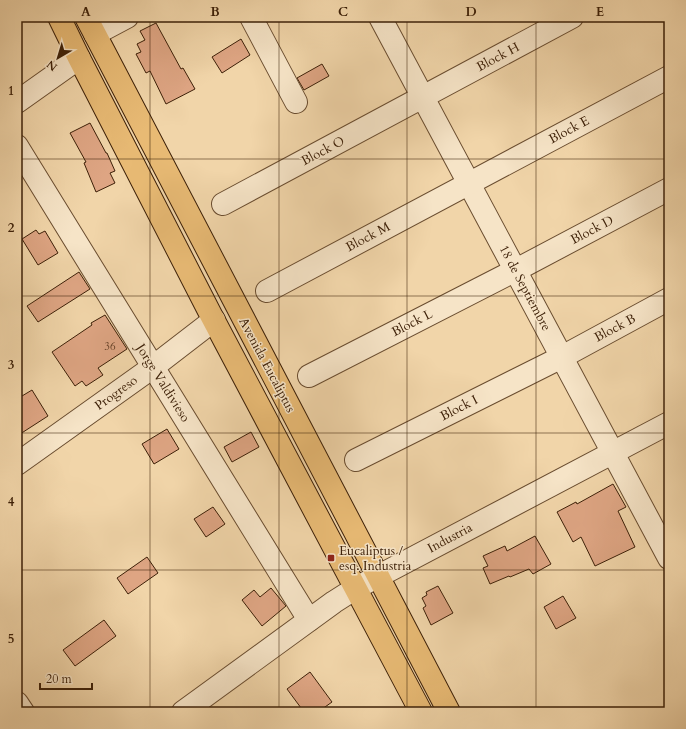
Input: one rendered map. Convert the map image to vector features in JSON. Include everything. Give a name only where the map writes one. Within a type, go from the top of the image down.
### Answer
[{"type":"main road","name":"Avenida Eucaliptus","points":[[59,17],[214,320],[421,712]]},
{"type":"main road","name":"Avenida Eucaliptus","points":[[91,26],[449,712]]},
{"type":"street","points":[[91,26],[127,17]]},
{"type":"street","points":[[251,17],[296,102]]},
{"type":"street","name":"18 de Septiembre","points":[[380,17],[669,558]]},
{"type":"street","name":"Block H","points":[[423,97],[572,17]]},
{"type":"street","points":[[17,102],[79,58]]},
{"type":"street","name":"Block E","points":[[469,183],[669,77]]},
{"type":"street","name":"Block O","points":[[223,204],[423,97]]},
{"type":"street","name":"Jorge Valdivieso","points":[[17,146],[309,620]]},
{"type":"street","name":"Block M","points":[[267,291],[469,183]]},
{"type":"street","name":"Block D","points":[[516,270],[669,189]]},
{"type":"street","name":"Block L","points":[[309,376],[516,270]]},
{"type":"street","name":"Block B","points":[[562,357],[669,299]]},
{"type":"street","name":"Progreso","points":[[17,464],[153,367],[214,320]]},
{"type":"street","name":"Block I","points":[[356,460],[562,357]]},
{"type":"street","name":"Industria","points":[[183,712],[309,620],[356,588],[669,423]]},
{"type":"street","points":[[17,703],[23,712]]},
{"type":"building","points":[[156,23],[181,69],[183,68],[195,89],[166,104],[150,71],[146,73],[136,54],[141,52],[137,44],[145,40],[140,31]]},
{"type":"building","points":[[241,39],[250,55],[222,73],[212,57]]},
{"type":"building","points":[[322,64],[329,76],[304,90],[297,78]]},
{"type":"building","points":[[90,123],[107,153],[115,171],[110,173],[115,183],[96,192],[84,163],[86,162],[70,133]]},
{"type":"building","points":[[36,230],[39,234],[45,231],[58,253],[38,265],[22,239]]},
{"type":"building","points":[[79,272],[90,289],[38,322],[27,306]]},
{"type":"building","points":[[105,315],[127,349],[98,368],[103,375],[86,386],[82,381],[75,386],[52,352],[92,325],[91,323]]},
{"type":"building","points":[[32,390],[48,416],[17,436],[17,399]]},
{"type":"building","points":[[167,429],[179,449],[154,464],[142,444]]},
{"type":"building","points":[[251,432],[259,447],[232,462],[224,447]]},
{"type":"building","points":[[613,484],[626,507],[618,511],[635,547],[595,566],[581,537],[573,542],[557,512],[576,502],[577,504]]},
{"type":"building","points":[[213,507],[225,524],[206,537],[194,519]]},
{"type":"building","points":[[535,536],[551,564],[533,574],[529,569],[490,584],[483,568],[488,566],[483,556],[505,546],[507,551]]},
{"type":"building","points":[[147,557],[158,573],[128,594],[117,578]]},
{"type":"building","points":[[438,586],[453,613],[431,625],[423,608],[426,606],[422,598],[427,595],[426,592]]},
{"type":"building","points":[[271,588],[286,606],[262,626],[242,600],[254,590],[260,597]]},
{"type":"building","points":[[563,596],[576,618],[556,629],[544,607]]},
{"type":"building","points":[[104,620],[116,636],[75,666],[63,650]]},
{"type":"building","points":[[310,672],[332,702],[318,712],[304,712],[287,689]]},
{"type":"place","name":"Eucaliptus / esq. Industria","points":[[331,558]]}]
